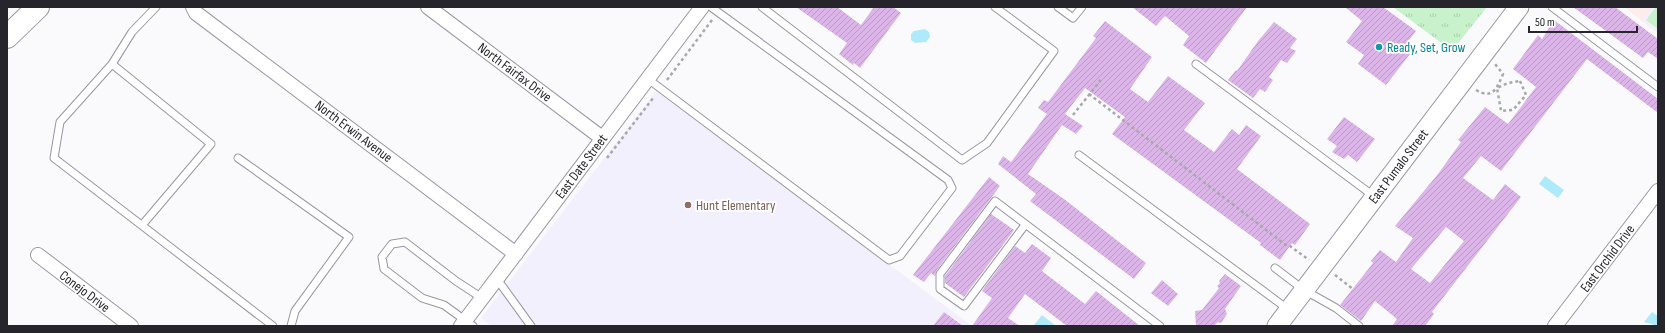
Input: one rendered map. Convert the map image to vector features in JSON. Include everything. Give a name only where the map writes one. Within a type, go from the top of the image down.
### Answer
[{"type":"highway","points":[[7,37],[38,7]]},
{"type":"street","name":"North Erwin Avenue","points":[[193,7],[196,13],[516,254]]},
{"type":"street","name":"North Fairfax Drive","points":[[428,7],[602,138]]},
{"type":"street","name":"East Date Street","points":[[467,324],[482,298],[702,7]]},
{"type":"street","name":"East Pumalo Street","points":[[1277,326],[1519,7]]},
{"type":"street","name":"East Orchid Drive","points":[[1555,326],[1658,191]]},
{"type":"street","name":"Conejo Drive","points":[[38,255],[131,326]]},
{"type":"lane","points":[[156,7],[132,32],[112,64],[60,122],[54,158],[143,224],[273,326]]},
{"type":"lane","points":[[648,79],[889,260],[900,256],[952,188],[948,180],[711,7]]},
{"type":"lane","points":[[762,7],[962,160],[987,143],[1054,51],[995,7]]},
{"type":"lane","points":[[1058,7],[1073,18],[1082,7]]},
{"type":"lane","points":[[1552,7],[1658,87]]},
{"type":"lane","points":[[112,64],[211,144],[143,224]]},
{"type":"lane","points":[[1196,64],[1375,197]]},
{"type":"lane","points":[[1079,155],[1289,310]]},
{"type":"lane","points":[[238,158],[348,237],[295,311],[291,326]]},
{"type":"lane","points":[[1026,225],[964,306],[940,289],[940,274],[995,201],[1160,326]]},
{"type":"lane","points":[[467,324],[444,306],[422,298],[384,268],[382,257],[392,244],[405,242],[456,281],[482,298]]},
{"type":"lane","points":[[1275,268],[1304,290],[1336,308],[1360,326]]},
{"type":"lane","points":[[497,279],[531,326]]},
{"type":"path","points":[[1475,90],[1483,94],[1491,93],[1497,88],[1508,83],[1520,81],[1526,95],[1513,110],[1501,111],[1497,88],[1503,74],[1495,64]]},
{"type":"path","points":[[1073,115],[1100,81],[1097,78]]},
{"type":"path","points":[[1089,94],[1287,246],[1290,246],[1309,260]]},
{"type":"path","points":[[1335,275],[1354,289]]},
{"type":"shaded area","points":[[1624,7],[1658,7],[1658,33],[1642,21]]},
{"type":"shaded area","points":[[1653,7],[1658,7],[1658,33],[1642,21]]},
{"type":"shaded area","name":"Hunt Elementary","points":[[656,91],[972,326],[491,326],[481,318]]},
{"type":"green space","points":[[1393,7],[1487,7],[1452,51]]},
{"type":"green space","points":[[1656,7],[1658,7],[1658,29],[1646,20]]},
{"type":"water","points":[[925,29],[929,32],[930,37],[926,42],[915,43],[911,40],[911,34],[914,31]]},
{"type":"water","points":[[1545,176],[1564,190],[1558,198],[1539,184]]},
{"type":"water","points":[[1652,312],[1658,316],[1658,326],[1644,322]]},
{"type":"water","points":[[1042,315],[1056,326],[1035,326],[1034,325]]},
{"type":"building","points":[[796,7],[837,7],[861,25],[874,7],[893,7],[901,13],[860,68],[854,63],[853,65],[839,54],[847,43]]},
{"type":"building","points":[[1132,7],[1247,7],[1206,63],[1183,45],[1189,36],[1165,16],[1156,26]]},
{"type":"building","name":"Ready, Set, Grow","points":[[1345,7],[1383,7],[1416,31],[1403,48],[1410,54],[1386,85],[1358,64],[1364,55],[1346,42],[1362,21]]},
{"type":"building","points":[[1573,7],[1615,7],[1658,39],[1658,59],[1648,52],[1643,58]]},
{"type":"building","points":[[1554,20],[1658,99],[1658,113],[1587,59],[1501,171],[1481,156],[1463,178],[1493,200],[1505,184],[1521,197],[1432,312],[1434,314],[1425,326],[1392,326],[1397,319],[1375,301],[1361,321],[1340,305],[1373,263],[1371,261],[1380,250],[1396,262],[1413,238],[1395,226],[1438,174],[1461,142],[1458,140],[1485,107],[1508,124],[1536,87],[1513,69],[1538,35],[1542,39]],"holes":[[[1446,227],[1464,241],[1430,283],[1411,269]]]},
{"type":"building","points":[[1105,21],[1152,57],[1130,89],[1148,102],[1168,76],[1205,103],[1184,130],[1214,152],[1232,129],[1239,135],[1246,125],[1261,136],[1237,169],[1310,224],[1295,245],[1292,243],[1280,260],[1260,245],[1261,243],[1112,134],[1125,117],[1085,88],[1065,114],[1083,126],[1076,134],[1062,125],[1028,174],[1064,199],[1146,263],[1134,279],[1030,201],[1036,194],[998,164],[1003,156],[1011,162],[1047,114],[1038,108],[1044,100],[1048,102],[1096,38],[1093,36]]},
{"type":"building","points":[[1274,22],[1297,39],[1290,48],[1296,51],[1287,63],[1281,60],[1269,77],[1273,80],[1265,92],[1260,89],[1253,98],[1228,80],[1236,70],[1237,71],[1258,41]]},
{"type":"building","points":[[1344,117],[1375,139],[1357,162],[1348,155],[1344,159],[1332,152],[1337,146],[1327,139]]},
{"type":"building","points":[[989,177],[1000,186],[936,271],[935,276],[931,273],[924,282],[913,275]]},
{"type":"building","points":[[991,214],[1014,230],[964,297],[945,283],[945,276]]},
{"type":"building","points":[[1032,244],[1051,258],[1042,271],[1085,304],[1096,291],[1140,326],[1067,326],[1025,294],[1008,318],[1020,326],[972,326],[992,298],[982,291],[1015,246],[1025,253]]},
{"type":"building","points":[[1225,274],[1241,286],[1225,309],[1227,314],[1221,323],[1218,322],[1214,326],[1196,326],[1195,311],[1202,310],[1219,288],[1217,286],[1220,283],[1219,281]]},
{"type":"building","points":[[1162,280],[1178,294],[1168,306],[1151,293]]},
{"type":"building","points":[[944,312],[963,326],[933,326]]},
{"type":"place","name":"Ready, Set, Grow","points":[[1379,47]]},
{"type":"place","name":"Hunt Elementary","points":[[688,205]]}]
